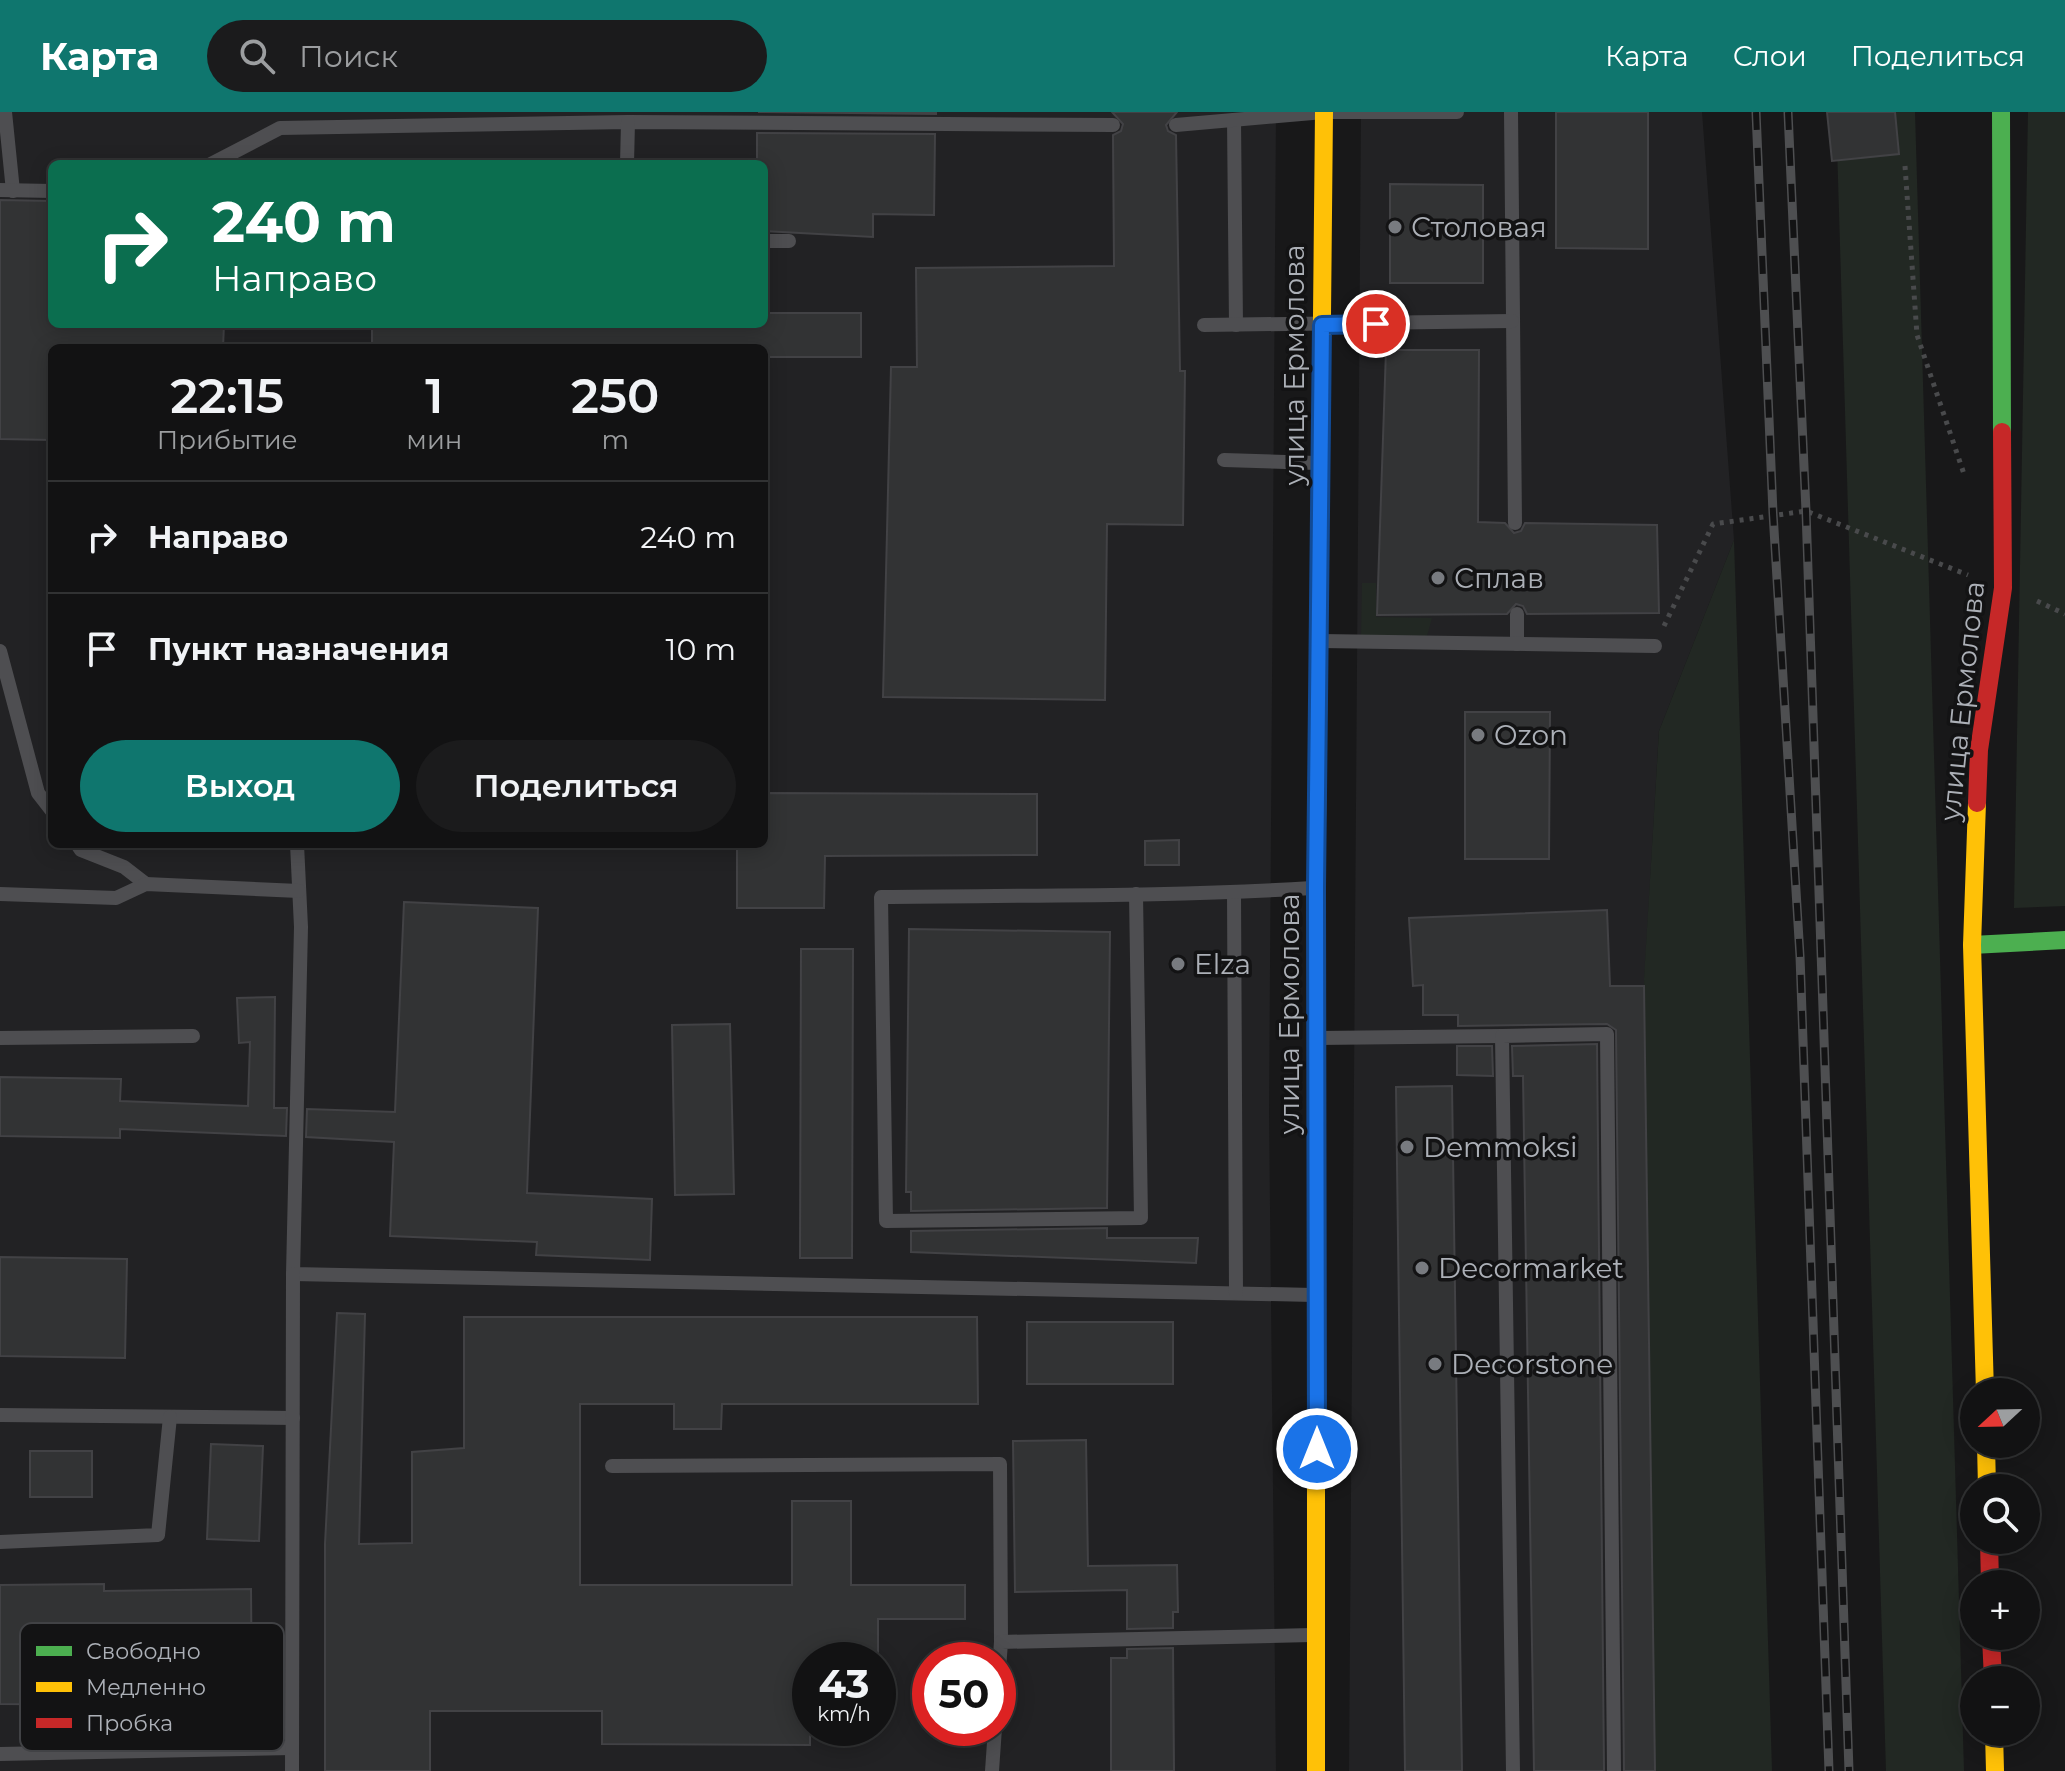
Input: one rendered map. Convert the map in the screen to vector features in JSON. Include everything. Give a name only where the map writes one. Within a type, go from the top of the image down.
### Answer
[{"type":"main road","name":"улица Ермолова","points":[[1316,1771],[1316,888],[1321,641],[1324,112]]},
{"type":"main road","name":"улица Ермолова","points":[[1985,1378],[1972,945],[1979,750],[2003,588],[2001,112]]},
{"type":"main road","points":[[1972,945],[2065,940]]},
{"type":"main road","points":[[1994,1746],[1995,1771]]},
{"type":"lane","points":[[5,112],[6,191],[48,191]]},
{"type":"lane","points":[[1176,125],[1324,112],[1457,112]]},
{"type":"lane","points":[[1511,112],[1515,523]]},
{"type":"lane","points":[[1234,120],[1236,325]]},
{"type":"lane","points":[[219,160],[280,128],[628,122],[1113,125]]},
{"type":"lane","points":[[627,160],[628,122]]},
{"type":"lane","points":[[768,241],[789,241]]},
{"type":"lane","points":[[1204,325],[1512,321]]},
{"type":"lane","points":[[1224,460],[1322,463]]},
{"type":"lane","points":[[1517,614],[1517,644]]},
{"type":"lane","points":[[1321,641],[1655,646]]},
{"type":"lane","points":[[0,651],[38,793],[48,806]]},
{"type":"lane","points":[[80,848],[124,867],[146,884]]},
{"type":"lane","points":[[292,1771],[297,848]]},
{"type":"lane","points":[[0,894],[116,898],[146,884],[299,891]]},
{"type":"lane","points":[[1136,894],[1141,1218],[886,1221],[881,897],[1136,894],[1234,893],[1316,888]]},
{"type":"lane","points":[[1234,893],[1236,1293]]},
{"type":"lane","points":[[1317,1038],[1607,1034],[1614,1771]]},
{"type":"lane","points":[[0,1038],[193,1036]]},
{"type":"lane","points":[[1502,1036],[1513,1771]]},
{"type":"lane","points":[[293,1274],[1318,1295]]},
{"type":"lane","points":[[0,1415],[293,1418]]},
{"type":"lane","points":[[0,1542],[158,1535],[170,1417]]},
{"type":"lane","points":[[612,1466],[1000,1464],[1001,1642],[1317,1635]]},
{"type":"lane","points":[[992,1771],[994,1746]]},
{"type":"lane","points":[[284,1748],[292,1748]]},
{"type":"lane","points":[[0,1754],[146,1751]]},
{"type":"path","points":[[1905,166],[1917,335],[1968,484]]},
{"type":"path","points":[[1655,646],[1713,524],[1773,513],[1806,511],[2065,614]]},
{"type":"shaded area","points":[[0,112],[1276,112],[1269,1112],[1276,1771],[0,1771]]},
{"type":"shaded area","points":[[1361,112],[1702,112],[1734,540],[1659,731],[1644,986],[1655,1771],[1349,1771]]},
{"type":"shaded area","points":[[1836,112],[1915,112],[1961,1666],[1960,1746],[1963,1746],[1964,1771],[1886,1771]]},
{"type":"shaded area","points":[[2028,112],[2065,112],[2065,906],[2014,908]]},
{"type":"shaded area","points":[[1734,540],[1772,1771],[1655,1771],[1644,978],[1659,731]]},
{"type":"shaded area","points":[[1362,583],[1376,583],[1376,617],[1432,618],[1427,636],[1361,635]]},
{"type":"building","points":[[758,112],[936,112],[936,114]]},
{"type":"building","points":[[1112,112],[1177,112],[1166,125],[1168,131],[1176,135],[1180,371],[1185,371],[1183,525],[1107,524],[1105,700],[883,697],[891,367],[917,367],[916,268],[1114,266],[1113,135],[1121,131],[1123,124]]},
{"type":"building","points":[[1556,112],[1648,112],[1648,249],[1556,248]]},
{"type":"building","points":[[1827,112],[1895,112],[1899,154],[1832,161]]},
{"type":"building","points":[[757,133],[935,134],[934,215],[873,214],[873,237],[768,231],[768,160],[757,160]]},
{"type":"building","points":[[1390,184],[1483,185],[1483,283],[1390,283]]},
{"type":"building","points":[[0,200],[48,201],[48,328],[224,328],[223,344],[48,344],[48,440],[0,439]]},
{"type":"building","points":[[768,313],[861,313],[861,357],[768,357],[768,344],[372,344],[372,328],[768,328]]},
{"type":"building","points":[[1386,350],[1479,350],[1478,522],[1505,523],[1514,533],[1521,531],[1525,523],[1657,525],[1659,613],[1527,614],[1523,606],[1516,604],[1507,614],[1377,615]]},
{"type":"building","points":[[1465,712],[1550,712],[1549,859],[1465,859]]},
{"type":"building","points":[[768,793],[1037,794],[1037,855],[825,856],[824,908],[737,908],[737,848],[768,848]]},
{"type":"building","points":[[1179,840],[1179,865],[1145,865],[1145,841]]},
{"type":"building","points":[[404,902],[538,908],[527,1193],[652,1199],[650,1260],[536,1255],[537,1242],[390,1236],[394,1142],[306,1137],[307,1109],[395,1112]]},
{"type":"building","points":[[1607,910],[1610,986],[1644,986],[1655,1771],[1624,1771],[1616,1030],[1607,1024],[1458,1026],[1458,1015],[1423,1015],[1423,985],[1413,986],[1409,918]]},
{"type":"building","points":[[909,929],[1110,932],[1107,1208],[911,1211],[911,1192],[906,1192]]},
{"type":"building","points":[[801,949],[853,949],[852,1258],[800,1258]]},
{"type":"building","points":[[275,997],[274,1108],[287,1108],[286,1136],[120,1129],[120,1138],[0,1136],[0,1077],[121,1079],[120,1101],[248,1106],[250,1042],[239,1043],[237,998]]},
{"type":"building","points":[[730,1024],[734,1194],[675,1195],[672,1025]]},
{"type":"building","points":[[1597,1044],[1604,1771],[1534,1771],[1523,1076],[1513,1076],[1512,1046]]},
{"type":"building","points":[[1457,1046],[1492,1046],[1493,1076],[1457,1075]]},
{"type":"building","points":[[1452,1086],[1462,1771],[1405,1771],[1396,1087]]},
{"type":"building","points":[[1107,1228],[1107,1238],[1198,1238],[1196,1263],[911,1252],[911,1231]]},
{"type":"building","points":[[0,1257],[127,1259],[125,1358],[0,1356]]},
{"type":"building","points":[[337,1313],[365,1314],[359,1544],[412,1543],[412,1452],[464,1448],[464,1317],[977,1317],[978,1404],[722,1404],[721,1429],[674,1429],[674,1404],[580,1404],[580,1585],[792,1585],[792,1501],[851,1501],[851,1585],[965,1585],[965,1619],[878,1619],[878,1642],[792,1642],[792,1745],[602,1744],[602,1711],[430,1711],[430,1771],[325,1771],[325,1544]]},
{"type":"building","points":[[1027,1322],[1173,1322],[1173,1384],[1027,1384]]},
{"type":"building","points":[[1086,1440],[1088,1566],[1177,1565],[1178,1612],[1173,1612],[1173,1628],[1127,1629],[1127,1590],[1015,1592],[1013,1441]]},
{"type":"building","points":[[211,1444],[263,1446],[259,1541],[207,1539]]},
{"type":"building","points":[[30,1451],[92,1451],[92,1497],[30,1497]]},
{"type":"building","points":[[104,1584],[104,1591],[251,1589],[251,1623],[20,1623],[20,1704],[0,1704],[0,1585]]},
{"type":"building","points":[[1173,1648],[1174,1771],[1111,1771],[1111,1658],[1127,1658],[1127,1649]]},
{"type":"railway","points":[[1756,112],[1773,513],[1800,956],[1829,1771]]},
{"type":"railway","points":[[1788,112],[1806,511],[1849,1771]]},
{"type":"traffic: fast","points":[[2001,112],[2002,432]]},
{"type":"traffic: fast","points":[[1972,945],[2065,940]]},
{"type":"traffic: slow","points":[[1317,823],[1324,112]]},
{"type":"traffic: slow","points":[[1977,803],[1972,945],[1985,1378]]},
{"type":"traffic: slow","points":[[1316,1383],[1316,1771]]},
{"type":"traffic: slow","points":[[1986,1458],[1987,1474]]},
{"type":"traffic: slow","points":[[1994,1746],[1995,1771]]},
{"type":"traffic: jam","points":[[1977,803],[1979,750],[2003,588],[2002,432]]},
{"type":"traffic: jam","points":[[1316,1383],[1317,823]]},
{"type":"traffic: jam","points":[[1989,1554],[1990,1570]]},
{"type":"traffic: jam","points":[[1992,1650],[1992,1666]]},
{"type":"place","name":"Столовая","points":[[1395,227]]},
{"type":"place","name":"Сплав","points":[[1438,578]]},
{"type":"place","name":"Ozon","points":[[1478,735]]},
{"type":"place","name":"Elza","points":[[1178,964]]},
{"type":"place","name":"Demmoksi","points":[[1407,1147]]},
{"type":"place","name":"Decormarket","points":[[1422,1268]]},
{"type":"place","name":"Decorstone","points":[[1435,1364]]},
{"type":"route","points":[[1317,1449],[1316,888],[1322,325],[1376,324]]}]
